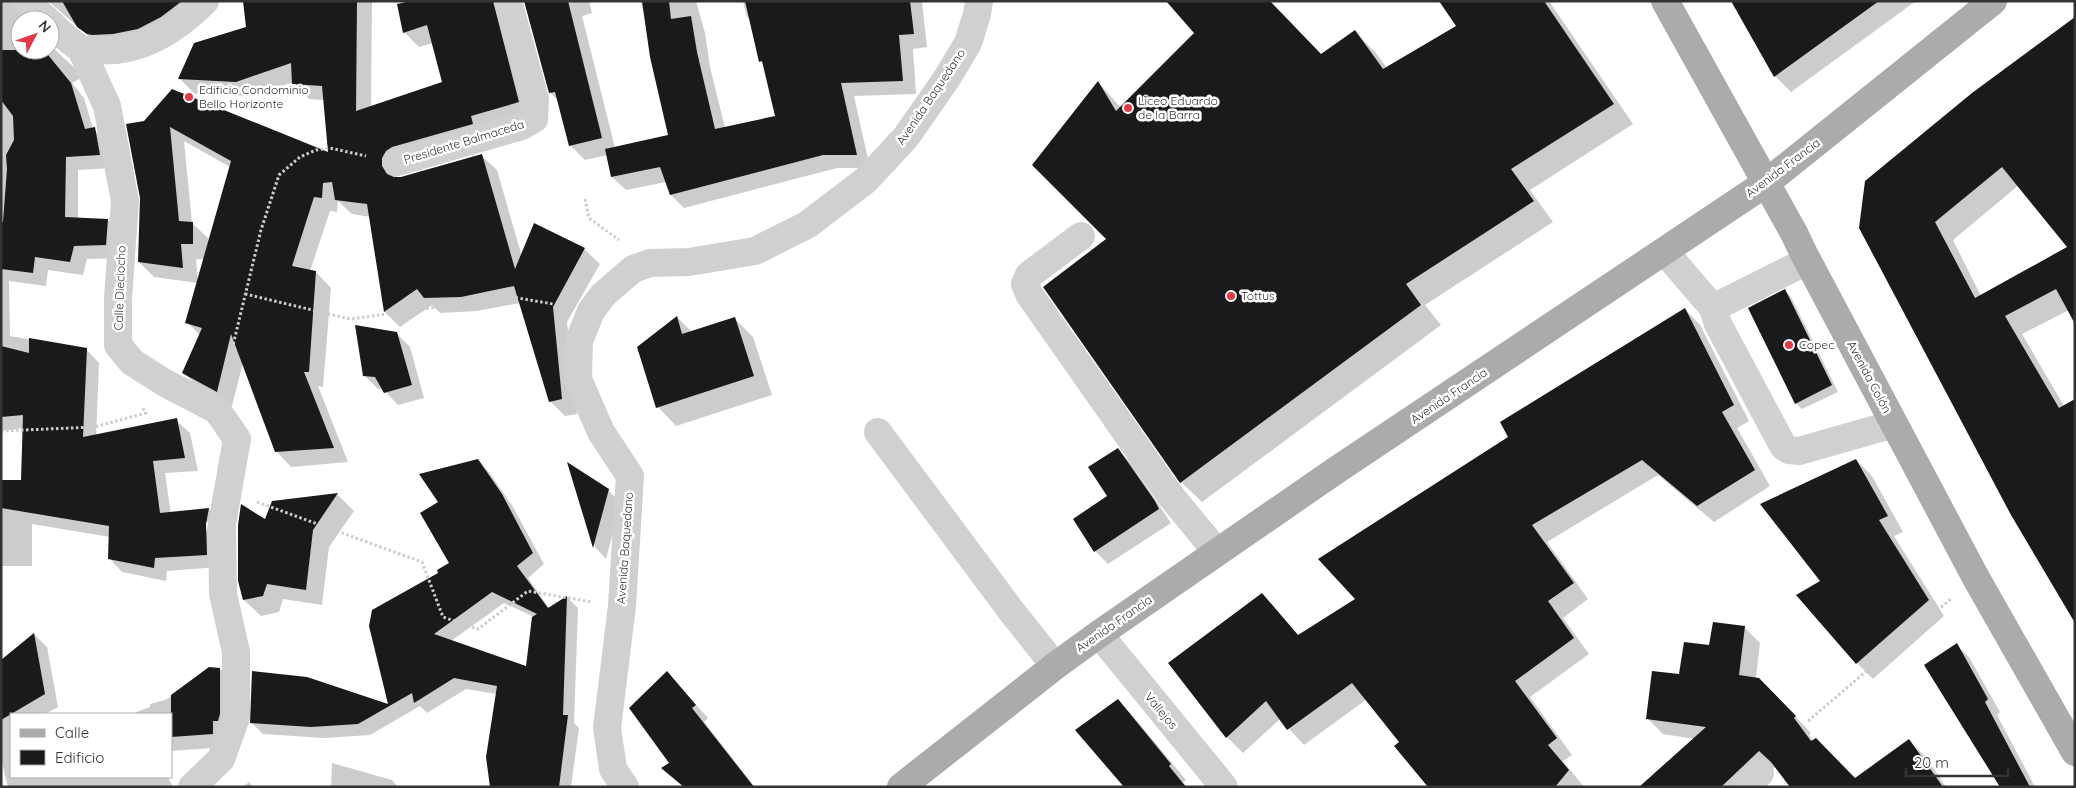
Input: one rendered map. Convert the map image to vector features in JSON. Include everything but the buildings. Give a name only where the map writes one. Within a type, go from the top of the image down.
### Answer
[{"type":"main road","name":"Avenida Colón","points":[[1665,1],[1794,232],[1807,261],[1976,578],[2075,752]]},
{"type":"main road","name":"Avenida Francia","points":[[901,787],[1055,666],[1099,634],[1335,471],[1766,183],[1993,1]]},
{"type":"street","points":[[25,1],[35,10]]},
{"type":"street","points":[[60,31],[81,49],[108,51],[134,47],[166,34],[190,16],[205,1]]},
{"type":"street","name":"Presidente Balmaceda","points":[[397,162],[522,126],[534,119],[535,100],[508,1]]},
{"type":"street","name":"Avenida Baquedano","points":[[625,787],[613,770],[607,728],[622,606],[630,476],[602,432],[578,379],[579,341],[591,311],[603,295],[633,269],[650,263],[688,262],[755,251],[807,224],[866,180],[906,137],[947,78],[968,43],[978,14],[979,1]]},
{"type":"street","name":"Calle Dieciocho","points":[[81,49],[107,106],[125,201],[118,298],[118,345],[132,362],[217,410],[237,438],[222,524],[223,594],[236,652],[236,717],[220,759],[192,787]]},
{"type":"street","points":[[1081,236],[1029,274],[1025,284],[1029,294],[1170,495],[1217,552]]},
{"type":"street","points":[[1665,252],[1712,308],[1718,324],[1783,446],[1789,450],[1799,451],[1894,424]]},
{"type":"street","points":[[1712,308],[1807,261]]},
{"type":"street","points":[[878,432],[1012,612],[1055,666]]},
{"type":"street","name":"Vallejos","points":[[1099,634],[1224,787]]},
{"type":"path","name":"Presidente Balmaceda","points":[[217,410],[261,230],[279,175],[300,157],[316,150],[330,148],[397,162]]},
{"type":"path","points":[[585,200],[589,218],[650,263]]},
{"type":"path","points":[[245,294],[350,319],[512,296],[591,311]]},
{"type":"path","points":[[1,431],[94,427],[146,413],[140,405]]},
{"type":"path","points":[[228,491],[422,562],[442,616],[478,629],[528,591],[622,606]]},
{"type":"path","points":[[1808,721],[1976,578]]},
{"type":"place","name":"Edificio Condominio Bello Horizonte","points":[[189,97]]},
{"type":"place","name":"Liceo Eduardo de la Barra","points":[[1128,108]]},
{"type":"place","name":"Tottus","points":[[1231,296]]},
{"type":"place","name":"Copec","points":[[1789,345]]}]
